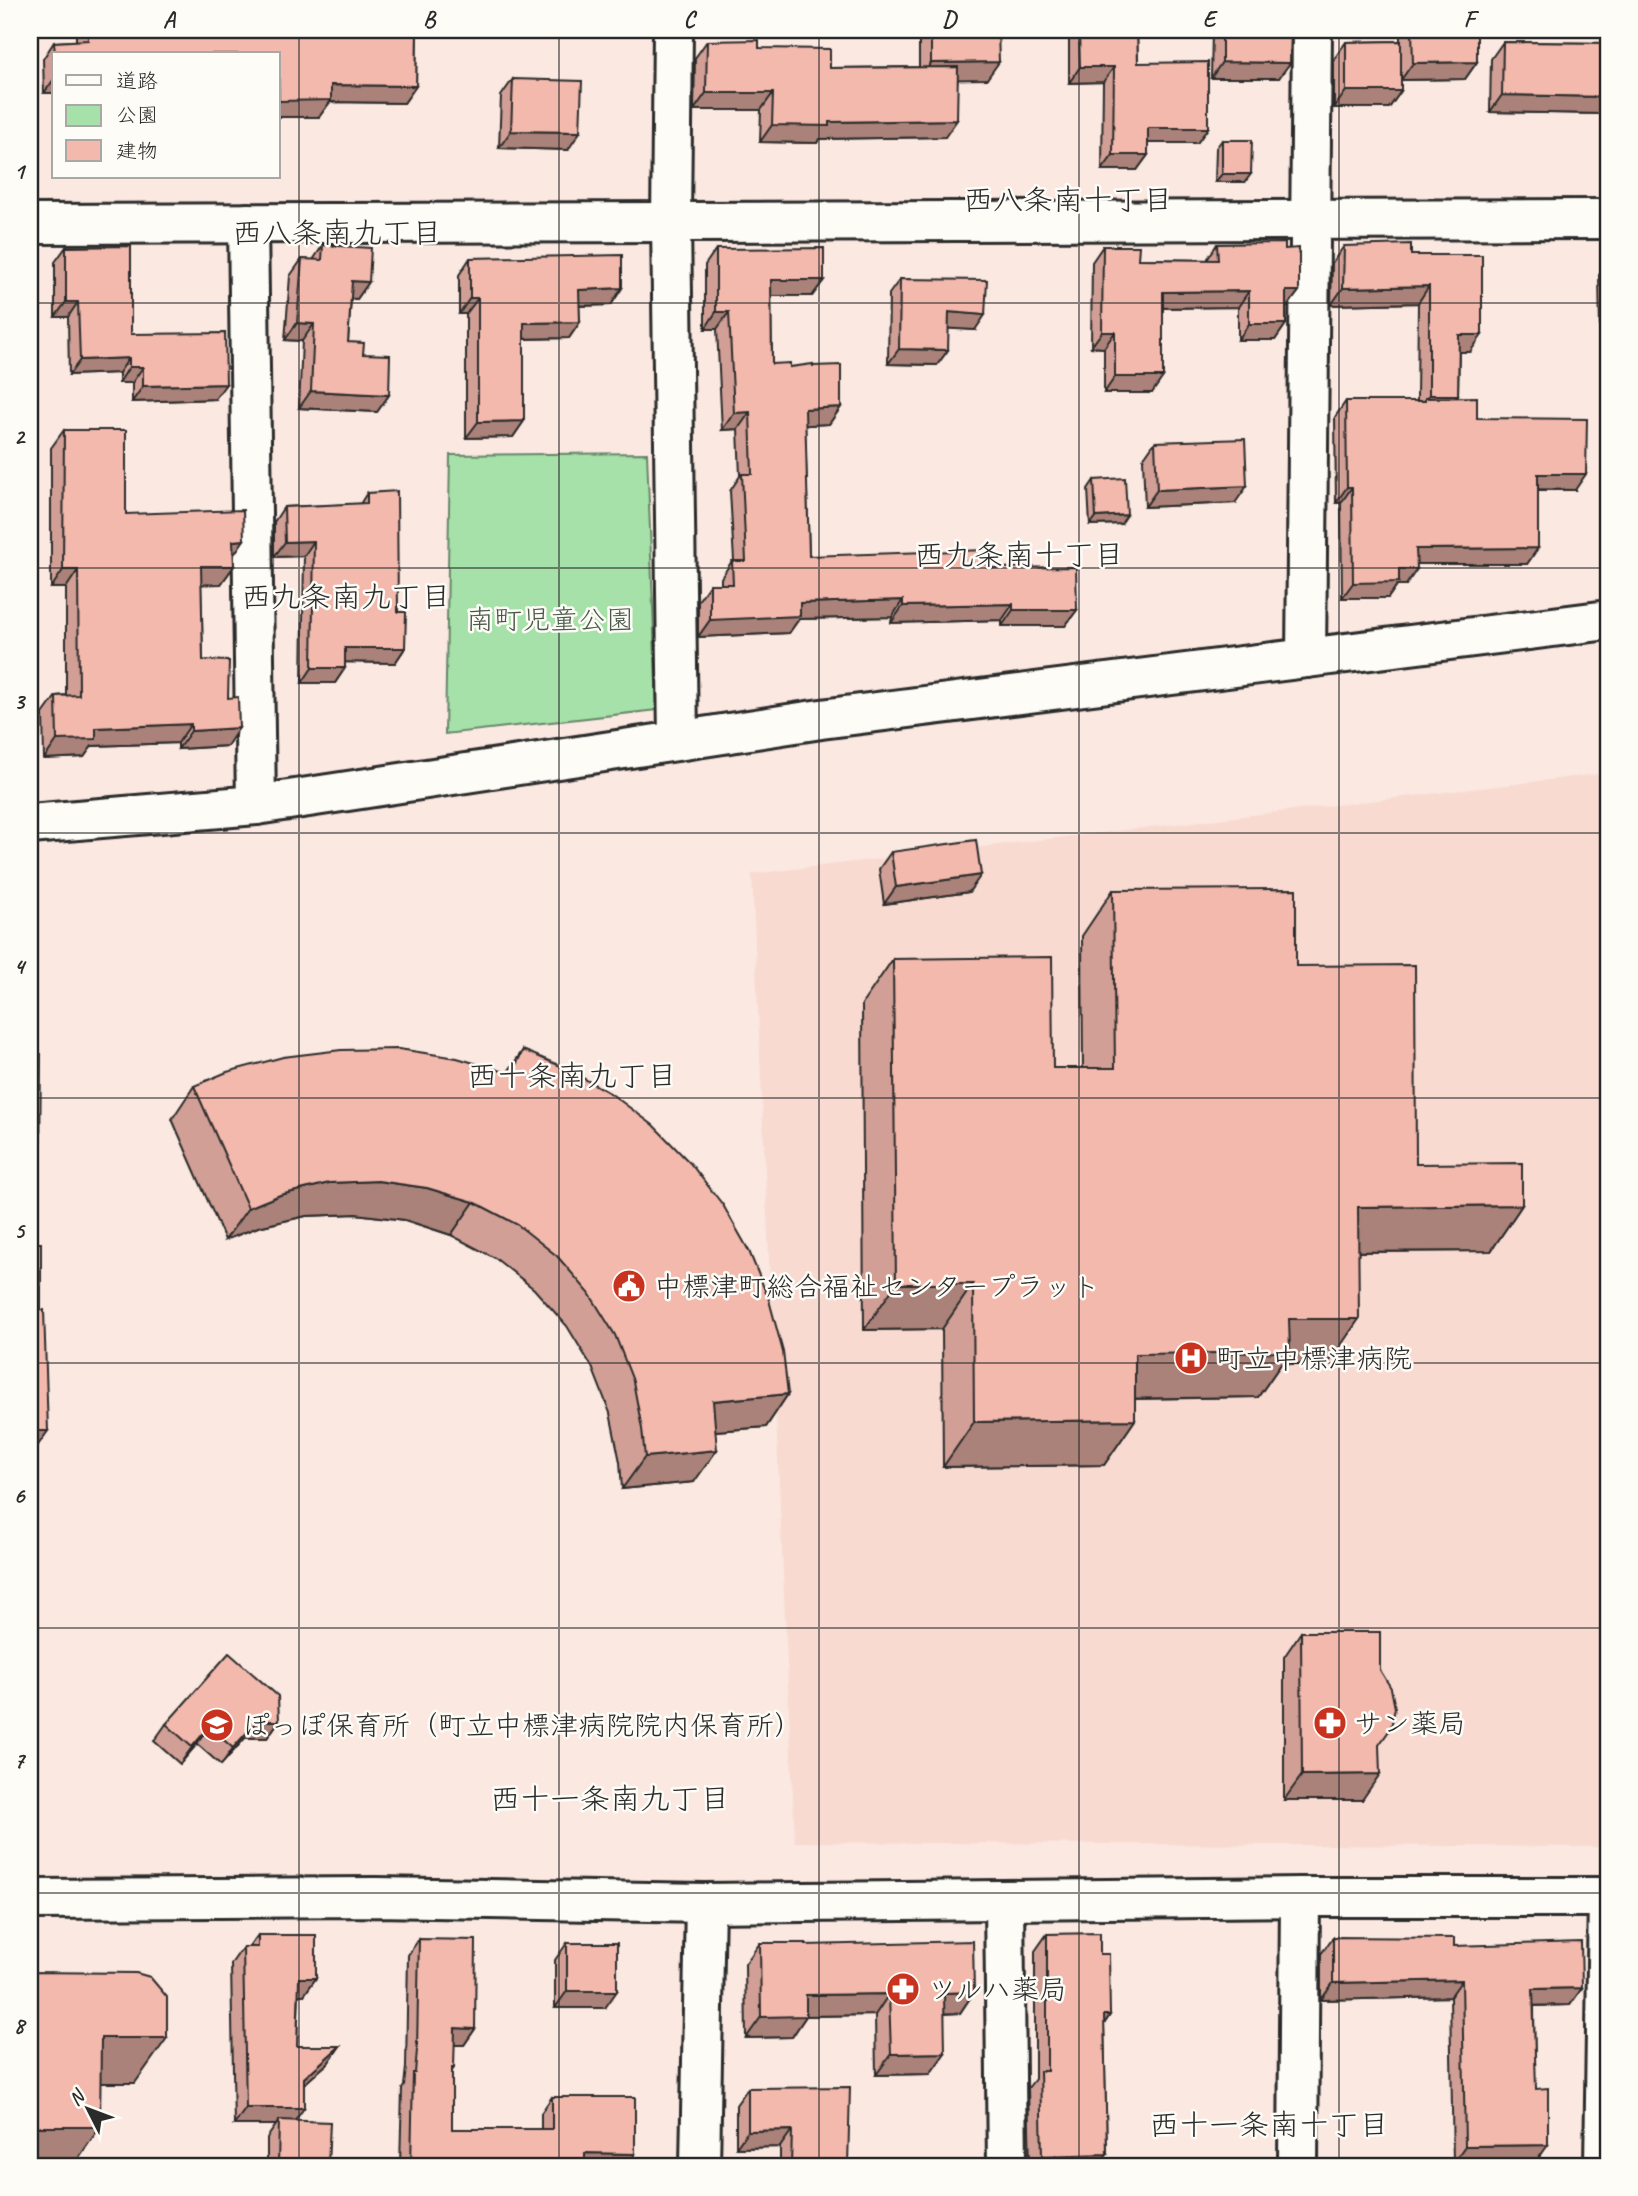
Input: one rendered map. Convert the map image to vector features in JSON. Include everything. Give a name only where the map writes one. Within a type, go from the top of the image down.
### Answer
[{"type":"street","points":[[673,30],[671,222],[678,739]]},
{"type":"street","points":[[1306,658],[1312,30]]},
{"type":"street","points":[[30,224],[1608,219]]},
{"type":"street","points":[[248,223],[256,805]]},
{"type":"street","points":[[30,824],[256,805],[821,719],[1608,620]]},
{"type":"street","points":[[1298,2166],[1300,1897]]},
{"type":"street","points":[[30,1899],[376,1898],[705,1903],[1608,1897],[1604,2166]]},
{"type":"street","points":[[1004,1900],[1007,2166]]},
{"type":"street","points":[[699,2166],[705,1903]]},
{"type":"shaded area","name":"町立中標津病院","points":[[1608,773],[1608,1847],[795,1842],[752,874]]},
{"type":"green space","name":"南町児童公園","points":[[647,453],[657,710],[445,734],[450,455]]},
{"type":"building","points":[[88,30],[417,30],[416,86],[331,85],[331,100],[280,101],[280,52],[55,52],[54,42],[88,40]]},
{"type":"building","points":[[931,30],[998,30],[999,62],[931,63]]},
{"type":"building","points":[[1079,30],[1137,30],[1138,63],[1208,62],[1208,128],[1148,128],[1148,155],[1113,155],[1114,67],[1080,67]]},
{"type":"building","points":[[1222,30],[1291,30],[1290,63],[1222,62]]},
{"type":"building","points":[[1412,30],[1477,30],[1477,62],[1413,63]]},
{"type":"building","points":[[759,40],[759,48],[830,49],[830,68],[958,67],[957,120],[829,122],[829,126],[772,125],[773,93],[706,93],[707,41]]},
{"type":"building","points":[[1401,41],[1401,91],[1346,91],[1346,42]]},
{"type":"building","points":[[1503,42],[1608,43],[1608,97],[1502,95]]},
{"type":"building","points":[[513,79],[582,81],[580,132],[511,131]]},
{"type":"building","points":[[1222,140],[1252,140],[1251,174],[1222,174]]},
{"type":"building","points":[[1285,243],[1285,249],[1299,248],[1299,291],[1286,291],[1286,324],[1249,324],[1249,291],[1163,292],[1163,377],[1115,377],[1115,332],[1102,332],[1103,246],[1139,246],[1138,259],[1218,260],[1217,244]]},
{"type":"building","points":[[1411,244],[1411,255],[1482,255],[1482,335],[1459,335],[1458,395],[1429,395],[1429,286],[1343,288],[1344,246]]},
{"type":"building","points":[[323,245],[371,248],[369,282],[352,281],[348,342],[364,343],[363,354],[390,355],[389,395],[311,391],[314,324],[297,323],[302,259],[322,260]]},
{"type":"building","points":[[131,246],[131,334],[225,333],[226,384],[143,386],[143,367],[129,367],[129,358],[80,360],[78,302],[66,302],[66,247]]},
{"type":"building","points":[[824,248],[824,280],[771,280],[772,364],[790,363],[790,367],[841,365],[841,407],[805,409],[809,556],[986,550],[987,568],[1076,567],[1077,610],[1013,610],[1013,604],[903,606],[903,600],[800,603],[800,616],[710,620],[710,584],[733,584],[732,561],[746,561],[742,474],[752,474],[750,412],[734,413],[729,312],[716,312],[716,249]]},
{"type":"building","points":[[622,255],[622,288],[579,290],[580,322],[524,323],[524,421],[478,422],[478,298],[470,298],[470,258]]},
{"type":"building","points":[[900,279],[987,280],[985,315],[949,312],[948,350],[899,349]]},
{"type":"building","points":[[1477,397],[1477,418],[1587,419],[1586,474],[1538,474],[1538,548],[1416,549],[1417,569],[1399,569],[1399,582],[1353,583],[1352,487],[1347,487],[1346,401],[1425,401],[1425,398]]},
{"type":"building","points":[[64,430],[126,430],[126,514],[243,510],[244,540],[233,541],[234,566],[201,566],[203,660],[229,661],[228,698],[238,697],[239,728],[191,731],[191,724],[96,728],[96,739],[57,740],[56,696],[79,695],[78,570],[63,570]]},
{"type":"building","points":[[1245,439],[1247,486],[1157,490],[1155,442]]},
{"type":"building","points":[[1125,478],[1127,515],[1096,517],[1094,480]]},
{"type":"building","points":[[397,491],[398,612],[406,612],[405,648],[345,648],[345,668],[312,668],[314,541],[285,542],[284,507],[367,503],[367,493]]},
{"type":"building","points":[[976,840],[981,875],[896,887],[891,852]]},
{"type":"building","points":[[1296,889],[1296,966],[1415,965],[1416,1164],[1522,1163],[1522,1205],[1358,1207],[1359,1319],[1289,1319],[1290,1352],[1135,1354],[1135,1420],[974,1422],[973,1284],[896,1284],[893,959],[1052,957],[1053,1068],[1115,1068],[1113,890]]},
{"type":"building","name":"中標津町総合福祉センタープラット","points":[[399,1049],[457,1058],[512,1074],[523,1050],[563,1067],[610,1093],[653,1125],[690,1163],[723,1205],[749,1251],[769,1300],[783,1352],[788,1394],[713,1401],[717,1450],[645,1457],[633,1381],[615,1335],[589,1293],[557,1256],[518,1225],[474,1202],[427,1188],[378,1181],[329,1183],[280,1195],[248,1208],[194,1086],[227,1072],[283,1057],[341,1050]]},
{"type":"building","points":[[30,1054],[41,1054],[40,1159],[30,1159]]},
{"type":"building","points":[[30,1243],[41,1243],[41,1310],[44,1310],[48,1431],[30,1431]]},
{"type":"building","name":"サン薬局","points":[[1301,1632],[1380,1632],[1380,1670],[1391,1688],[1395,1708],[1391,1728],[1379,1745],[1380,1774],[1302,1775]]},
{"type":"building","name":"ぽっぽ保育所（町立中標津病院院内保育所）","points":[[229,1653],[278,1696],[279,1721],[257,1721],[233,1748],[209,1727],[192,1747],[166,1724]]},
{"type":"building","points":[[1100,1933],[1100,1954],[1109,1954],[1110,2015],[1104,2015],[1107,2154],[1042,2156],[1040,2071],[1047,2071],[1047,1934]]},
{"type":"building","points":[[258,1935],[316,1935],[316,1978],[299,1978],[297,2046],[340,2046],[304,2078],[304,2108],[246,2108],[243,1947],[258,1947]]},
{"type":"building","points":[[1333,1937],[1454,1938],[1454,1946],[1581,1942],[1582,1988],[1533,1989],[1536,2089],[1548,2088],[1548,2145],[1465,2146],[1462,1980],[1333,1983]]},
{"type":"building","points":[[419,1939],[476,1940],[475,2029],[455,2028],[452,2129],[552,2129],[552,2097],[635,2097],[635,2154],[585,2153],[585,2166],[411,2166]]},
{"type":"building","points":[[973,1941],[974,1992],[944,1993],[945,2053],[891,2054],[889,1994],[806,1995],[806,2016],[761,2017],[760,1943],[806,1945]]},
{"type":"building","points":[[567,1943],[617,1943],[617,1991],[567,1991]]},
{"type":"building","points":[[30,1972],[136,1973],[150,1977],[167,1997],[167,2038],[101,2038],[100,2127],[30,2127]]},
{"type":"building","points":[[850,2087],[848,2166],[791,2166],[792,2130],[748,2131],[748,2088]]},
{"type":"building","points":[[279,2120],[330,2122],[328,2166],[278,2166]]},
{"type":"place","name":"中標津町総合福祉センタープラット","points":[[629,1286]]},
{"type":"place","name":"町立中標津病院","points":[[1191,1358]]},
{"type":"place","name":"サン薬局","points":[[1330,1723]]},
{"type":"place","name":"ぽっぽ保育所（町立中標津病院院内保育所）","points":[[217,1725]]},
{"type":"place","name":"ツルハ薬局","points":[[903,1989]]},
{"type":"district","name":"西八条南十丁目","points":[[1068,200]]},
{"type":"district","name":"西八条南九丁目","points":[[337,233]]},
{"type":"district","name":"西九条南十丁目","points":[[1019,555]]},
{"type":"district","name":"西九条南九丁目","points":[[346,597]]},
{"type":"district","name":"西十条南九丁目","points":[[572,1076]]},
{"type":"district","name":"西十一条南九丁目","points":[[610,1799]]},
{"type":"district","name":"西十一条南十丁目","points":[[1269,2125]]}]
